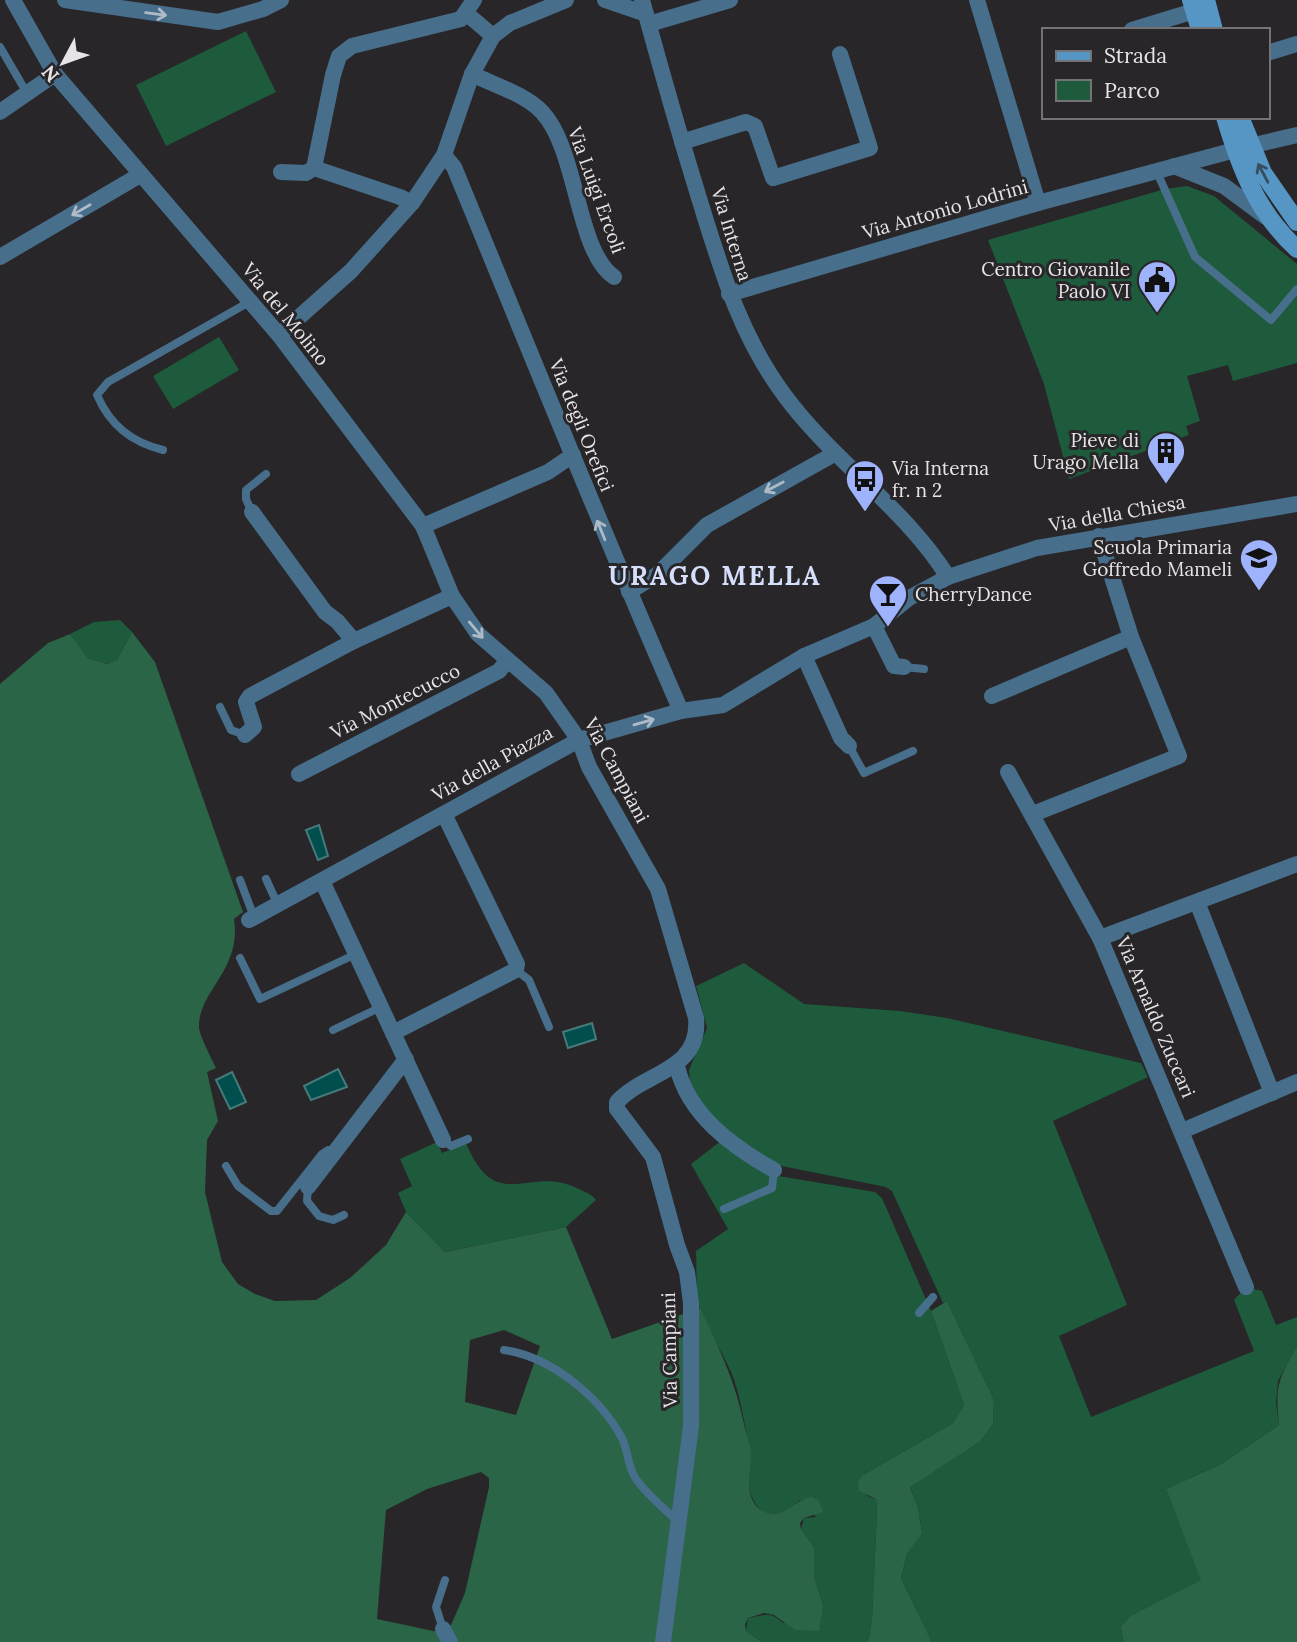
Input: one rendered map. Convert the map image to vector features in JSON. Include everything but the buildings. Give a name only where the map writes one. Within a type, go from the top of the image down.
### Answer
[{"type":"street","name":"Via del Molino","points":[[13,0],[55,74],[279,335],[424,526]]},
{"type":"street","points":[[65,0],[218,22],[262,9],[281,0]]},
{"type":"street","points":[[279,335],[351,271],[412,204],[444,155],[472,74],[493,36],[510,23],[566,0]]},
{"type":"street","points":[[605,0],[646,8],[730,0]]},
{"type":"street","points":[[977,0],[1038,203]]},
{"type":"street","points":[[1137,28],[1197,4]]},
{"type":"street","points":[[1197,4],[1200,28]]},
{"type":"street","points":[[1197,4],[1213,28]]},
{"type":"street","points":[[281,172],[306,173],[314,168],[333,75],[340,56],[352,46],[457,21],[471,7],[493,36]]},
{"type":"street","name":"Via Interna","points":[[646,8],[682,142],[729,294],[751,347],[785,397],[834,454],[932,552],[948,577]]},
{"type":"street","points":[[1269,52],[1297,44]]},
{"type":"street","points":[[682,142],[746,122],[755,126],[773,178],[870,148],[840,54]]},
{"type":"street","points":[[0,112],[55,74]]},
{"type":"street","name":"Via Luigi Ercoli","points":[[472,74],[531,102],[547,118],[573,177],[583,218],[600,263],[614,277]]},
{"type":"street","points":[[1226,119],[1242,148],[1297,222]]},
{"type":"street","points":[[1240,119],[1246,180],[1270,221]]},
{"type":"street","name":"Via Antonio Lodrini","points":[[729,294],[1038,203],[1297,135]]},
{"type":"street","name":"Via degli Orefici","points":[[444,155],[454,167],[629,592],[681,711]]},
{"type":"street","points":[[1174,166],[1224,186],[1270,221],[1297,248]]},
{"type":"street","points":[[314,168],[400,197],[412,204]]},
{"type":"street","points":[[0,257],[140,175]]},
{"type":"street","points":[[424,526],[548,472],[573,454]]},
{"type":"street","points":[[629,592],[658,574],[707,524],[834,454]]},
{"type":"street","name":"Via della Chiesa","points":[[948,577],[1037,548],[1297,504]]},
{"type":"street","points":[[252,512],[325,612],[337,621],[354,641]]},
{"type":"street","name":"Via Campiani","points":[[424,526],[452,596],[478,634],[546,693],[579,740],[589,767],[658,889],[696,1018],[694,1040],[677,1066],[631,1088],[617,1101],[617,1109],[653,1157],[687,1272],[693,1357],[691,1426],[663,1642]]},
{"type":"street","points":[[1033,814],[1179,756],[1131,637],[1100,536]]},
{"type":"street","name":"Via della Piazza","points":[[252,919],[579,740],[681,711],[723,705],[804,656],[874,626],[909,598],[948,577]]},
{"type":"street","points":[[245,735],[254,727],[246,702],[250,696],[354,641],[452,596]]},
{"type":"street","points":[[874,626],[894,666],[904,667]]},
{"type":"street","points":[[992,696],[1131,637]]},
{"type":"street","points":[[804,656],[841,738],[849,746]]},
{"type":"street","name":"Via Montecucco","points":[[299,774],[499,671],[507,661]]},
{"type":"street","name":"Via Arnaldo Zuccari","points":[[1009,772],[1100,938],[1246,1287]]},
{"type":"street","points":[[393,1032],[516,970],[517,964],[444,814]]},
{"type":"street","points":[[1100,938],[1297,864]]},
{"type":"street","points":[[322,881],[443,1140]]},
{"type":"street","points":[[1197,902],[1272,1093]]},
{"type":"street","points":[[308,1187],[405,1059]]},
{"type":"street","points":[[677,1066],[680,1081],[695,1108],[746,1154],[774,1170]]},
{"type":"street","points":[[1182,1131],[1297,1082]]},
{"type":"lane","points":[[0,47],[28,95]]},
{"type":"lane","points":[[1156,170],[1195,257],[1271,320],[1297,289]]},
{"type":"lane","points":[[163,450],[125,435],[105,414],[97,395],[108,382],[251,301]]},
{"type":"lane","points":[[252,512],[246,499],[246,490],[266,474]]},
{"type":"lane","points":[[904,667],[924,669]]},
{"type":"lane","points":[[220,707],[231,730],[245,735]]},
{"type":"lane","points":[[849,746],[864,773],[913,751]]},
{"type":"lane","points":[[267,879],[278,905]]},
{"type":"lane","points":[[240,880],[252,919]]},
{"type":"lane","points":[[240,958],[260,999],[356,954]]},
{"type":"lane","points":[[516,970],[529,980],[548,1027]]},
{"type":"lane","points":[[333,1030],[381,1007]]},
{"type":"lane","points":[[443,1140],[451,1146],[468,1139]]},
{"type":"lane","points":[[226,1166],[238,1186],[271,1211],[277,1211],[322,1154],[328,1150],[335,1151]]},
{"type":"lane","points":[[724,1209],[772,1188],[774,1170]]},
{"type":"lane","points":[[308,1187],[307,1201],[319,1216],[333,1220],[344,1215]]},
{"type":"lane","points":[[919,1313],[933,1297]]},
{"type":"lane","points":[[504,1350],[528,1353],[572,1380],[609,1419],[622,1440],[634,1478],[680,1523]]},
{"type":"lane","points":[[445,1580],[436,1607],[446,1636]]},
{"type":"green space","points":[[246,31],[276,92],[166,146],[136,85]]},
{"type":"green space","name":"Centro Giovanile Paolo VI","points":[[1187,186],[1214,196],[1297,264],[1297,363],[1233,381],[1228,365],[1187,376],[1200,421],[1186,426],[1189,435],[1069,479],[1044,384],[988,240],[1165,189]]},
{"type":"green space","points":[[219,337],[239,370],[173,409],[153,376]]},
{"type":"green space","points":[[120,620],[132,632],[117,660],[107,664],[88,658],[70,634],[94,622]]},
{"type":"green space","points":[[132,632],[155,662],[243,912],[234,919],[232,952],[205,1002],[199,1027],[216,1068],[207,1072],[218,1121],[207,1140],[205,1192],[222,1262],[238,1284],[255,1294],[275,1301],[316,1300],[350,1278],[386,1245],[406,1212],[445,1252],[566,1227],[612,1339],[700,1308],[726,1364],[736,1393],[751,1452],[749,1485],[753,1500],[763,1511],[770,1513],[783,1511],[812,1497],[819,1501],[823,1512],[804,1518],[800,1523],[801,1529],[814,1547],[814,1577],[823,1605],[819,1631],[795,1630],[774,1615],[764,1613],[748,1618],[745,1625],[746,1631],[762,1642],[0,1642],[0,684],[48,643],[70,634],[88,658],[107,664],[117,660]],"holes":[[[504,1330],[540,1346],[516,1415],[465,1402],[470,1340]],[[481,1472],[489,1478],[489,1487],[465,1593],[451,1625],[438,1632],[377,1619],[386,1510],[427,1489]]]},
{"type":"green space","points":[[744,963],[804,1004],[900,1011],[947,1018],[1141,1063],[1148,1077],[1053,1121],[1127,1305],[1059,1336],[1091,1417],[1254,1351],[1234,1300],[1246,1287],[1262,1291],[1276,1325],[1297,1317],[1297,1346],[1278,1381],[1276,1403],[1279,1425],[1221,1464],[1166,1489],[1202,1580],[1130,1616],[1121,1626],[1123,1642],[932,1642],[901,1578],[907,1554],[922,1532],[918,1507],[910,1486],[981,1441],[993,1424],[994,1400],[947,1301],[943,1303],[892,1191],[886,1187],[772,1164],[716,1123],[690,1085],[689,1070],[707,1028],[696,986]]},
{"type":"green space","points":[[721,1141],[766,1174],[875,1192],[882,1198],[931,1311],[964,1405],[953,1423],[863,1475],[867,1496],[876,1499],[877,1510],[872,1620],[868,1642],[762,1642],[746,1631],[748,1618],[770,1615],[783,1623],[823,1605],[814,1577],[814,1547],[801,1529],[804,1518],[816,1517],[800,1500],[774,1514],[763,1511],[753,1500],[749,1483],[748,1440],[737,1388],[698,1303],[696,1251],[728,1229],[691,1164]]},
{"type":"green space","points":[[437,1142],[442,1153],[466,1143],[478,1165],[490,1178],[502,1183],[561,1183],[586,1192],[596,1200],[566,1227],[445,1252],[406,1212],[398,1193],[412,1186],[400,1159]]},
{"type":"green space","points":[[947,1301],[994,1400],[993,1424],[981,1441],[910,1487],[918,1507],[922,1533],[907,1554],[901,1578],[932,1642],[868,1642],[872,1620],[877,1510],[876,1499],[859,1491],[858,1481],[863,1475],[953,1423],[964,1405],[931,1311]]},
{"type":"green space","points":[[1297,1346],[1297,1642],[1123,1642],[1121,1626],[1130,1616],[1201,1580],[1166,1489],[1221,1464],[1279,1425],[1279,1384]]},
{"type":"water","points":[[319,825],[328,856],[318,860],[306,830]]},
{"type":"water","points":[[592,1023],[596,1039],[568,1048],[563,1032]]},
{"type":"water","points":[[338,1069],[347,1087],[311,1100],[304,1086]]},
{"type":"water","points":[[232,1072],[246,1102],[230,1109],[216,1080]]},
{"type":"place","name":"Centro Giovanile Paolo VI","points":[[1157,314]]},
{"type":"place","name":"Pieve di Urago Mella","points":[[1166,485]]},
{"type":"place","name":"Via Interna fr. n 2","points":[[865,513]]},
{"type":"place","name":"Scuola Primaria Goffredo Mameli","points":[[1259,592]]},
{"type":"place","name":"CherryDance","points":[[888,628]]},
{"type":"district","name":"URAGO MELLA","points":[[715,576]]}]
